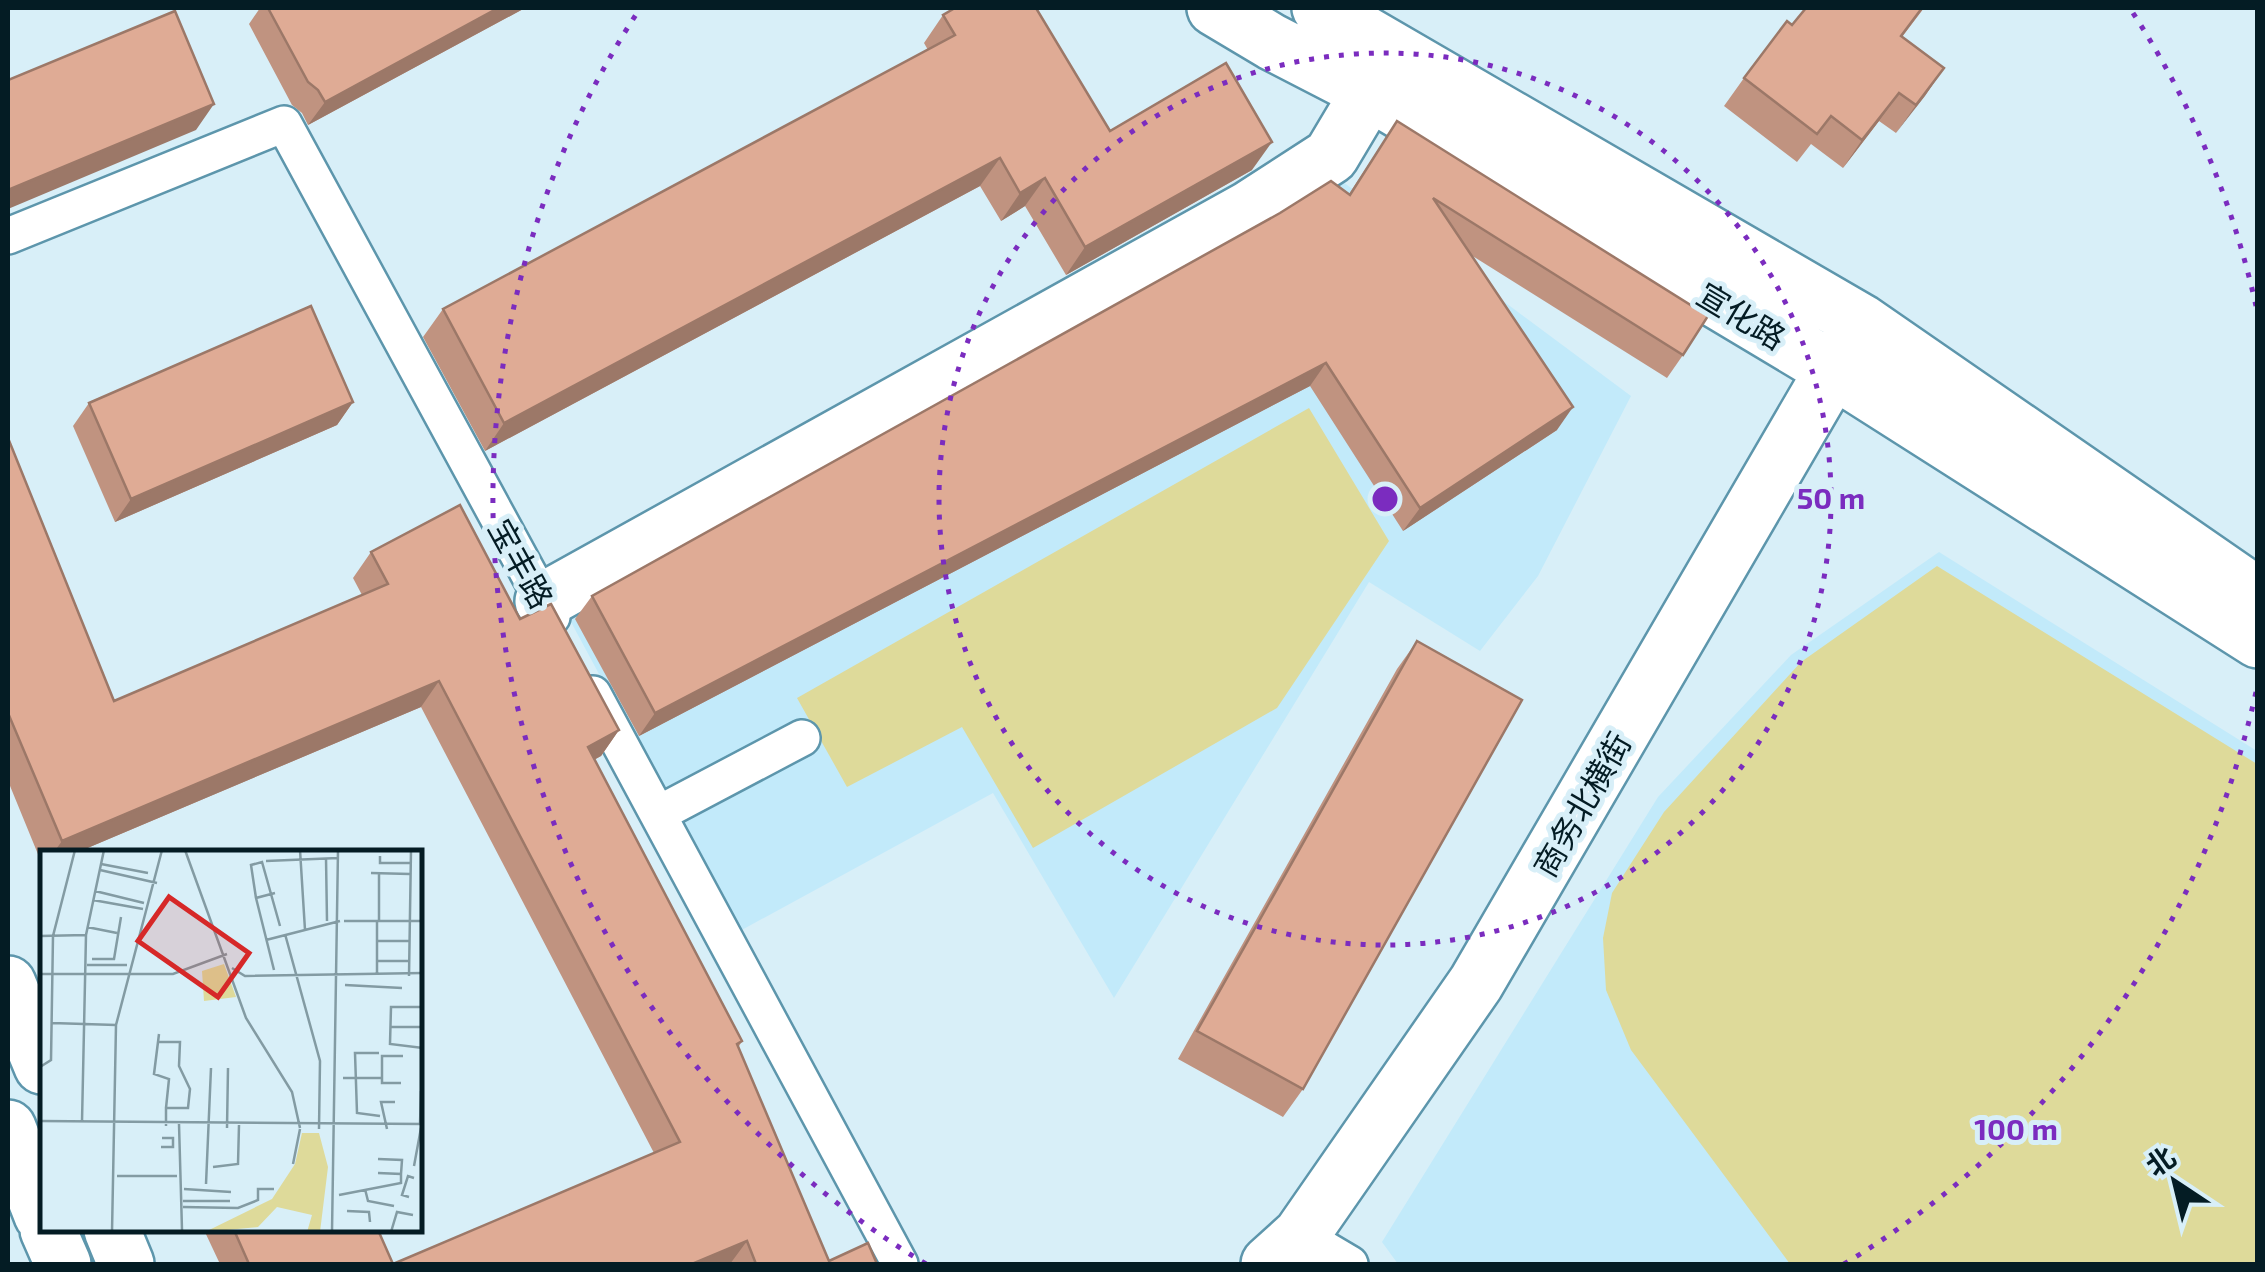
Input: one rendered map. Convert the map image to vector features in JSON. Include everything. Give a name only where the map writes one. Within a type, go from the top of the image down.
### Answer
[{"type":"main road","name":"宣化路","points":[[1215,8],[1272,42],[1382,71],[1861,322],[2145,518],[2240,606],[2258,640]]},
{"type":"main road","name":"宣化路","points":[[1320,8],[1382,71],[1835,370],[2240,606]]},
{"type":"main road","points":[[543,601],[1249,209],[1331,156],[1382,71]]},
{"type":"main road","name":"商务北横街","points":[[1285,1250],[1476,984],[1861,322]]},
{"type":"main road","points":[[2145,518],[2200,543],[2240,549],[2258,546]]},
{"type":"main road","points":[[8,989],[40,1061]]},
{"type":"main road","points":[[8,1128],[35,1205]]},
{"type":"main road","points":[[47,1232],[62,1264]]},
{"type":"main road","points":[[113,1232],[126,1264]]},
{"type":"lane","name":"宝丰路","points":[[8,236],[284,124],[900,1264]]},
{"type":"lane","points":[[658,814],[802,738]]},
{"type":"lane","points":[[1285,1250],[1350,1264]]},
{"type":"shaded area","points":[[1335,176],[1631,396],[1538,576],[1480,651],[1369,582],[1114,998],[993,793],[738,932],[564,609]]},
{"type":"shaded area","points":[[1309,408],[1389,541],[1277,708],[1033,848],[962,727],[847,787],[797,698]]},
{"type":"shaded area","points":[[1939,552],[2257,751],[2257,1264],[1398,1264],[1382,1242],[1658,797],[1791,655]]},
{"type":"shaded area","points":[[1937,566],[2257,764],[2257,1264],[1790,1264],[1631,1050],[1606,990],[1603,938],[1612,893],[1664,812],[1801,662]]},
{"type":"building","points":[[268,8],[498,8],[325,102],[308,82]]},
{"type":"building","points":[[955,8],[1036,8],[1110,131],[1226,63],[1272,142],[1085,247],[1045,178],[1020,193],[1000,158],[504,423],[443,309],[955,35],[943,15]]},
{"type":"building","points":[[1806,8],[1922,8],[1901,36],[1944,68],[1916,105],[1899,93],[1862,140],[1831,116],[1817,134],[1744,78],[1787,21],[1792,25]]},
{"type":"building","points":[[175,11],[214,104],[8,190],[8,80]]},
{"type":"building","points":[[1397,121],[1708,316],[1683,355],[1433,198],[1573,407],[1420,508],[1326,363],[655,713],[592,596],[1331,181],[1350,195]]},
{"type":"building","points":[[311,306],[353,402],[131,499],[89,403]]},
{"type":"building","points":[[8,438],[114,701],[388,584],[371,552],[460,505],[520,619],[551,604],[619,730],[588,747],[742,1041],[737,1044],[829,1261],[868,1243],[877,1264],[756,1264],[747,1241],[692,1264],[393,1264],[680,1142],[439,681],[62,841],[8,713]]},
{"type":"building","points":[[1417,641],[1522,700],[1303,1089],[1197,1031]]},
{"type":"building","points":[[235,1232],[379,1232],[393,1264],[249,1264]]}]
